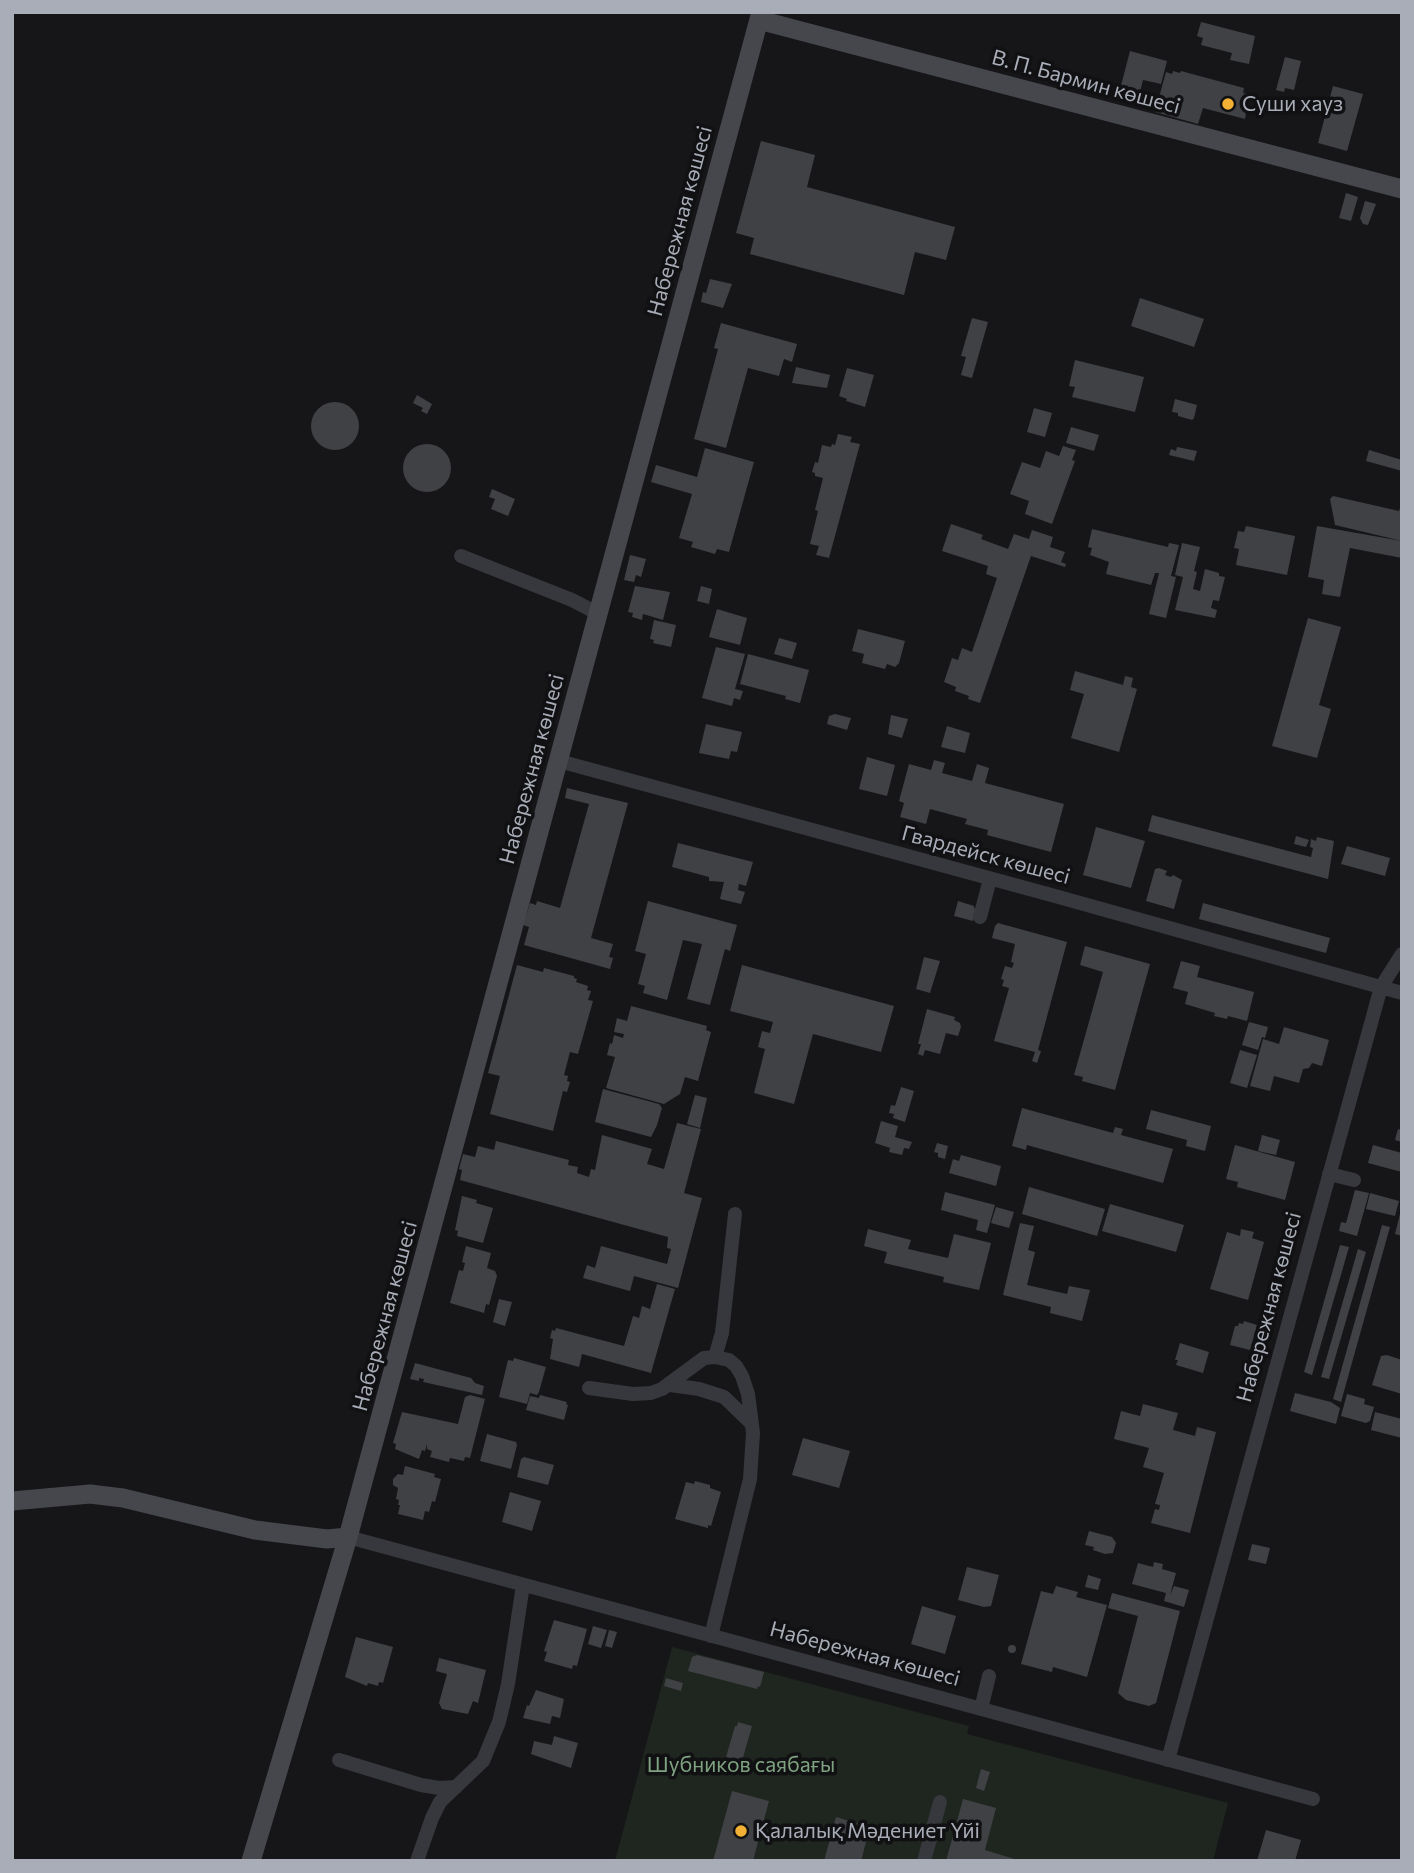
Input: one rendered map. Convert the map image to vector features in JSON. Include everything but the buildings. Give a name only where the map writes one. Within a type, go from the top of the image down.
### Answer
[{"type":"street","name":"В. П. Бармин көшесі","points":[[760,16],[1402,189]]},
{"type":"street","name":"Набережная көшесі","points":[[251,1861],[348,1537],[760,16]]},
{"type":"street","points":[[461,556],[572,600],[597,613]]},
{"type":"street","name":"Гвардейск көшесі","points":[[559,761],[1402,993]]},
{"type":"street","points":[[980,917],[990,878]]},
{"type":"street","name":"Набережная көшесі","points":[[1168,1760],[1381,987],[1402,954]]},
{"type":"street","points":[[1329,1174],[1354,1180]]},
{"type":"street","points":[[715,1357],[722,1333],[735,1214]]},
{"type":"street","points":[[589,1388],[642,1393],[662,1389],[692,1365],[704,1358],[715,1357],[729,1360],[742,1376],[748,1394],[753,1433],[750,1479],[710,1636]]},
{"type":"street","points":[[670,1385],[699,1389],[724,1397],[751,1423]]},
{"type":"street","points":[[12,1501],[90,1494],[123,1498],[255,1530],[327,1539],[348,1537]]},
{"type":"street","name":"Набережная көшесі","points":[[348,1537],[1313,1799]]},
{"type":"street","points":[[417,1861],[440,1802],[483,1761],[499,1722],[508,1685],[523,1585]]},
{"type":"street","points":[[981,1709],[989,1676]]},
{"type":"street","points":[[339,1760],[421,1785],[456,1787]]},
{"type":"street","points":[[925,1861],[940,1802]]},
{"type":"green space","name":"Шубников саябағы","points":[[672,1647],[969,1726],[967,1734],[1228,1803],[1213,1861],[615,1861]]},
{"type":"place","name":"Суши хауз","points":[[1228,104]]},
{"type":"place","name":"Қалалық Мәдениет Үйі","points":[[741,1831]]}]
